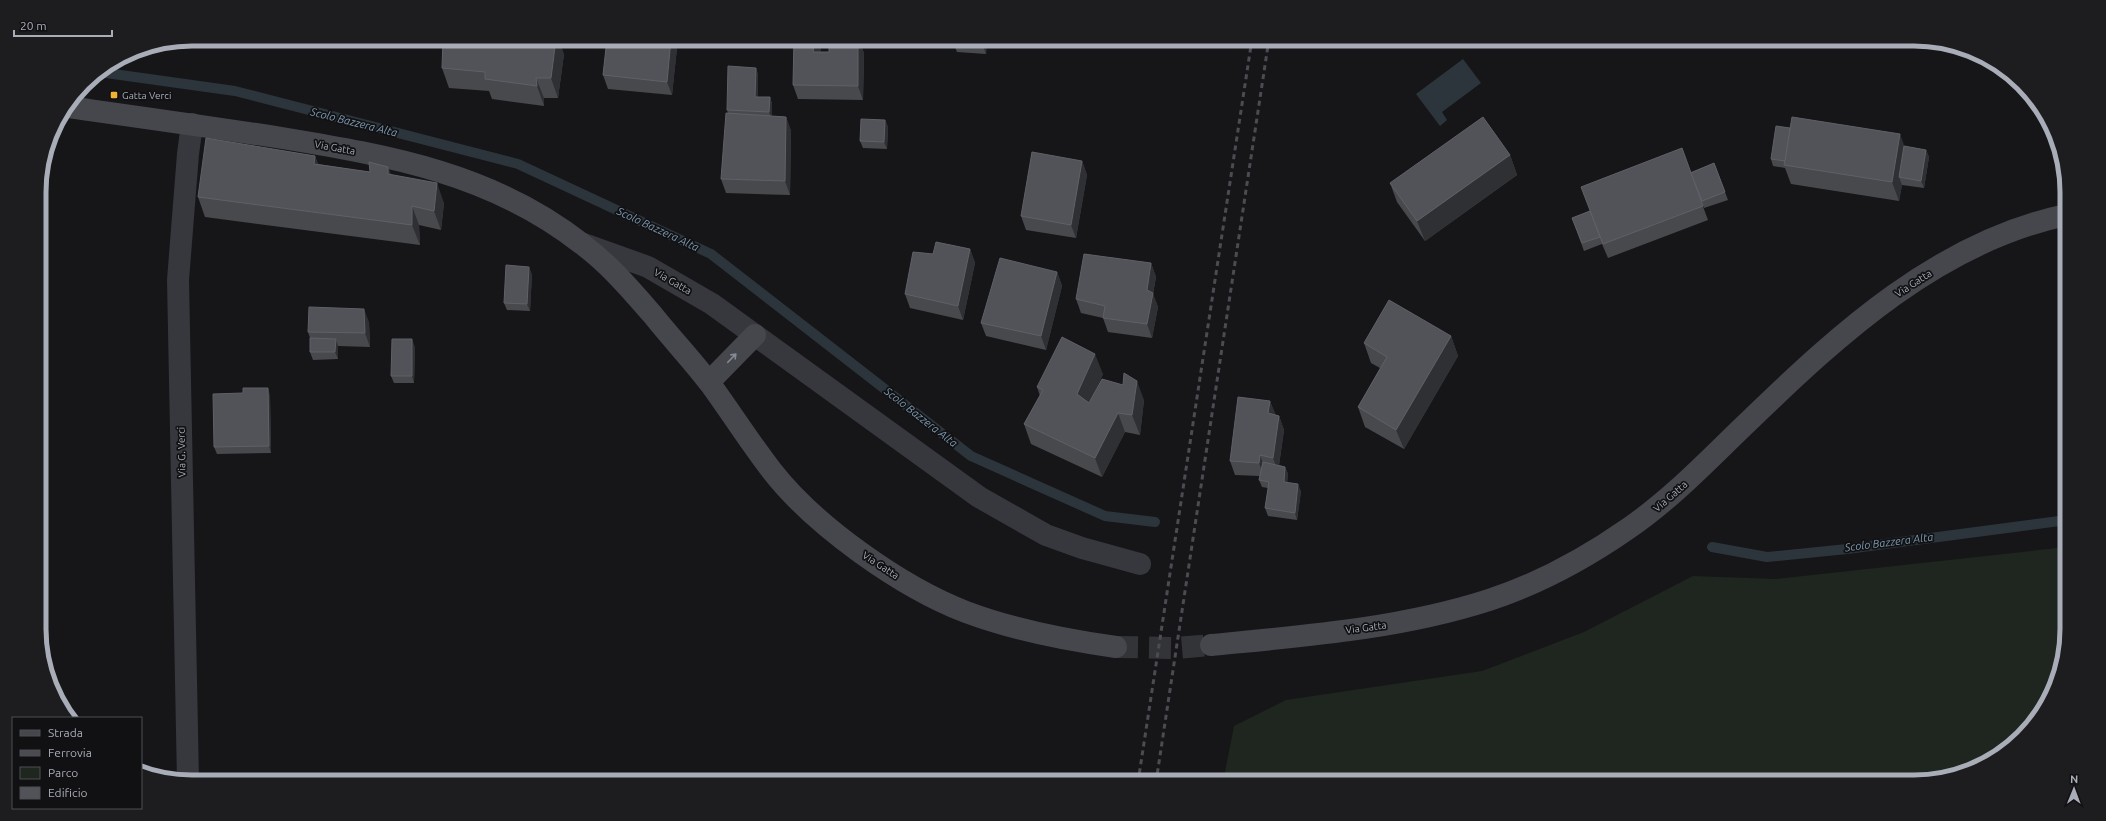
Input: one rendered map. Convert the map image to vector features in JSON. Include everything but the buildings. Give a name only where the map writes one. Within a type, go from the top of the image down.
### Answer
[{"type":"street","name":"Via Gatta","points":[[73,108],[192,124],[348,149],[415,164],[476,183],[515,201],[583,244],[624,282],[709,382],[773,472],[813,515],[867,557],[925,592],[965,611],[1064,639],[1116,647]]},
{"type":"street","name":"Via G. Verci","points":[[188,775],[178,280],[188,154],[192,124]]},
{"type":"street","name":"Via Gatta","points":[[1211,645],[1398,623],[1490,600],[1538,580],[1589,555],[1659,507],[1840,336],[1916,279],[2007,233],[2060,217]]},
{"type":"street","name":"Via Gatta","points":[[583,244],[648,267],[712,304],[980,498],[1046,535],[1090,551],[1140,564]]},
{"type":"street","points":[[709,382],[755,334]]},
{"type":"green space","points":[[2060,548],[2060,639],[2055,667],[2049,685],[2030,718],[2003,745],[1970,764],[1952,770],[1924,775],[1224,775],[1234,726],[1286,700],[1482,671],[1584,632],[1693,576],[1776,579]]},
{"type":"shaded area","points":[[1463,59],[1481,83],[1442,112],[1447,120],[1440,126],[1416,94]]},
{"type":"waterway","name":"Scolo Bazzera Alta","points":[[108,73],[235,91],[518,164],[711,254],[971,456],[1105,516],[1155,522]]},
{"type":"waterway","name":"Scolo Bazzera Alta","points":[[1712,547],[1767,557],[1847,549],[2060,521]]},
{"type":"tunnel","points":[[1116,647],[1177,648],[1211,645]]},
{"type":"railway","points":[[1139,775],[1251,46]]},
{"type":"railway","points":[[1157,775],[1268,46]]},
{"type":"place","name":"Gatta Verci","points":[[114,95]]}]
